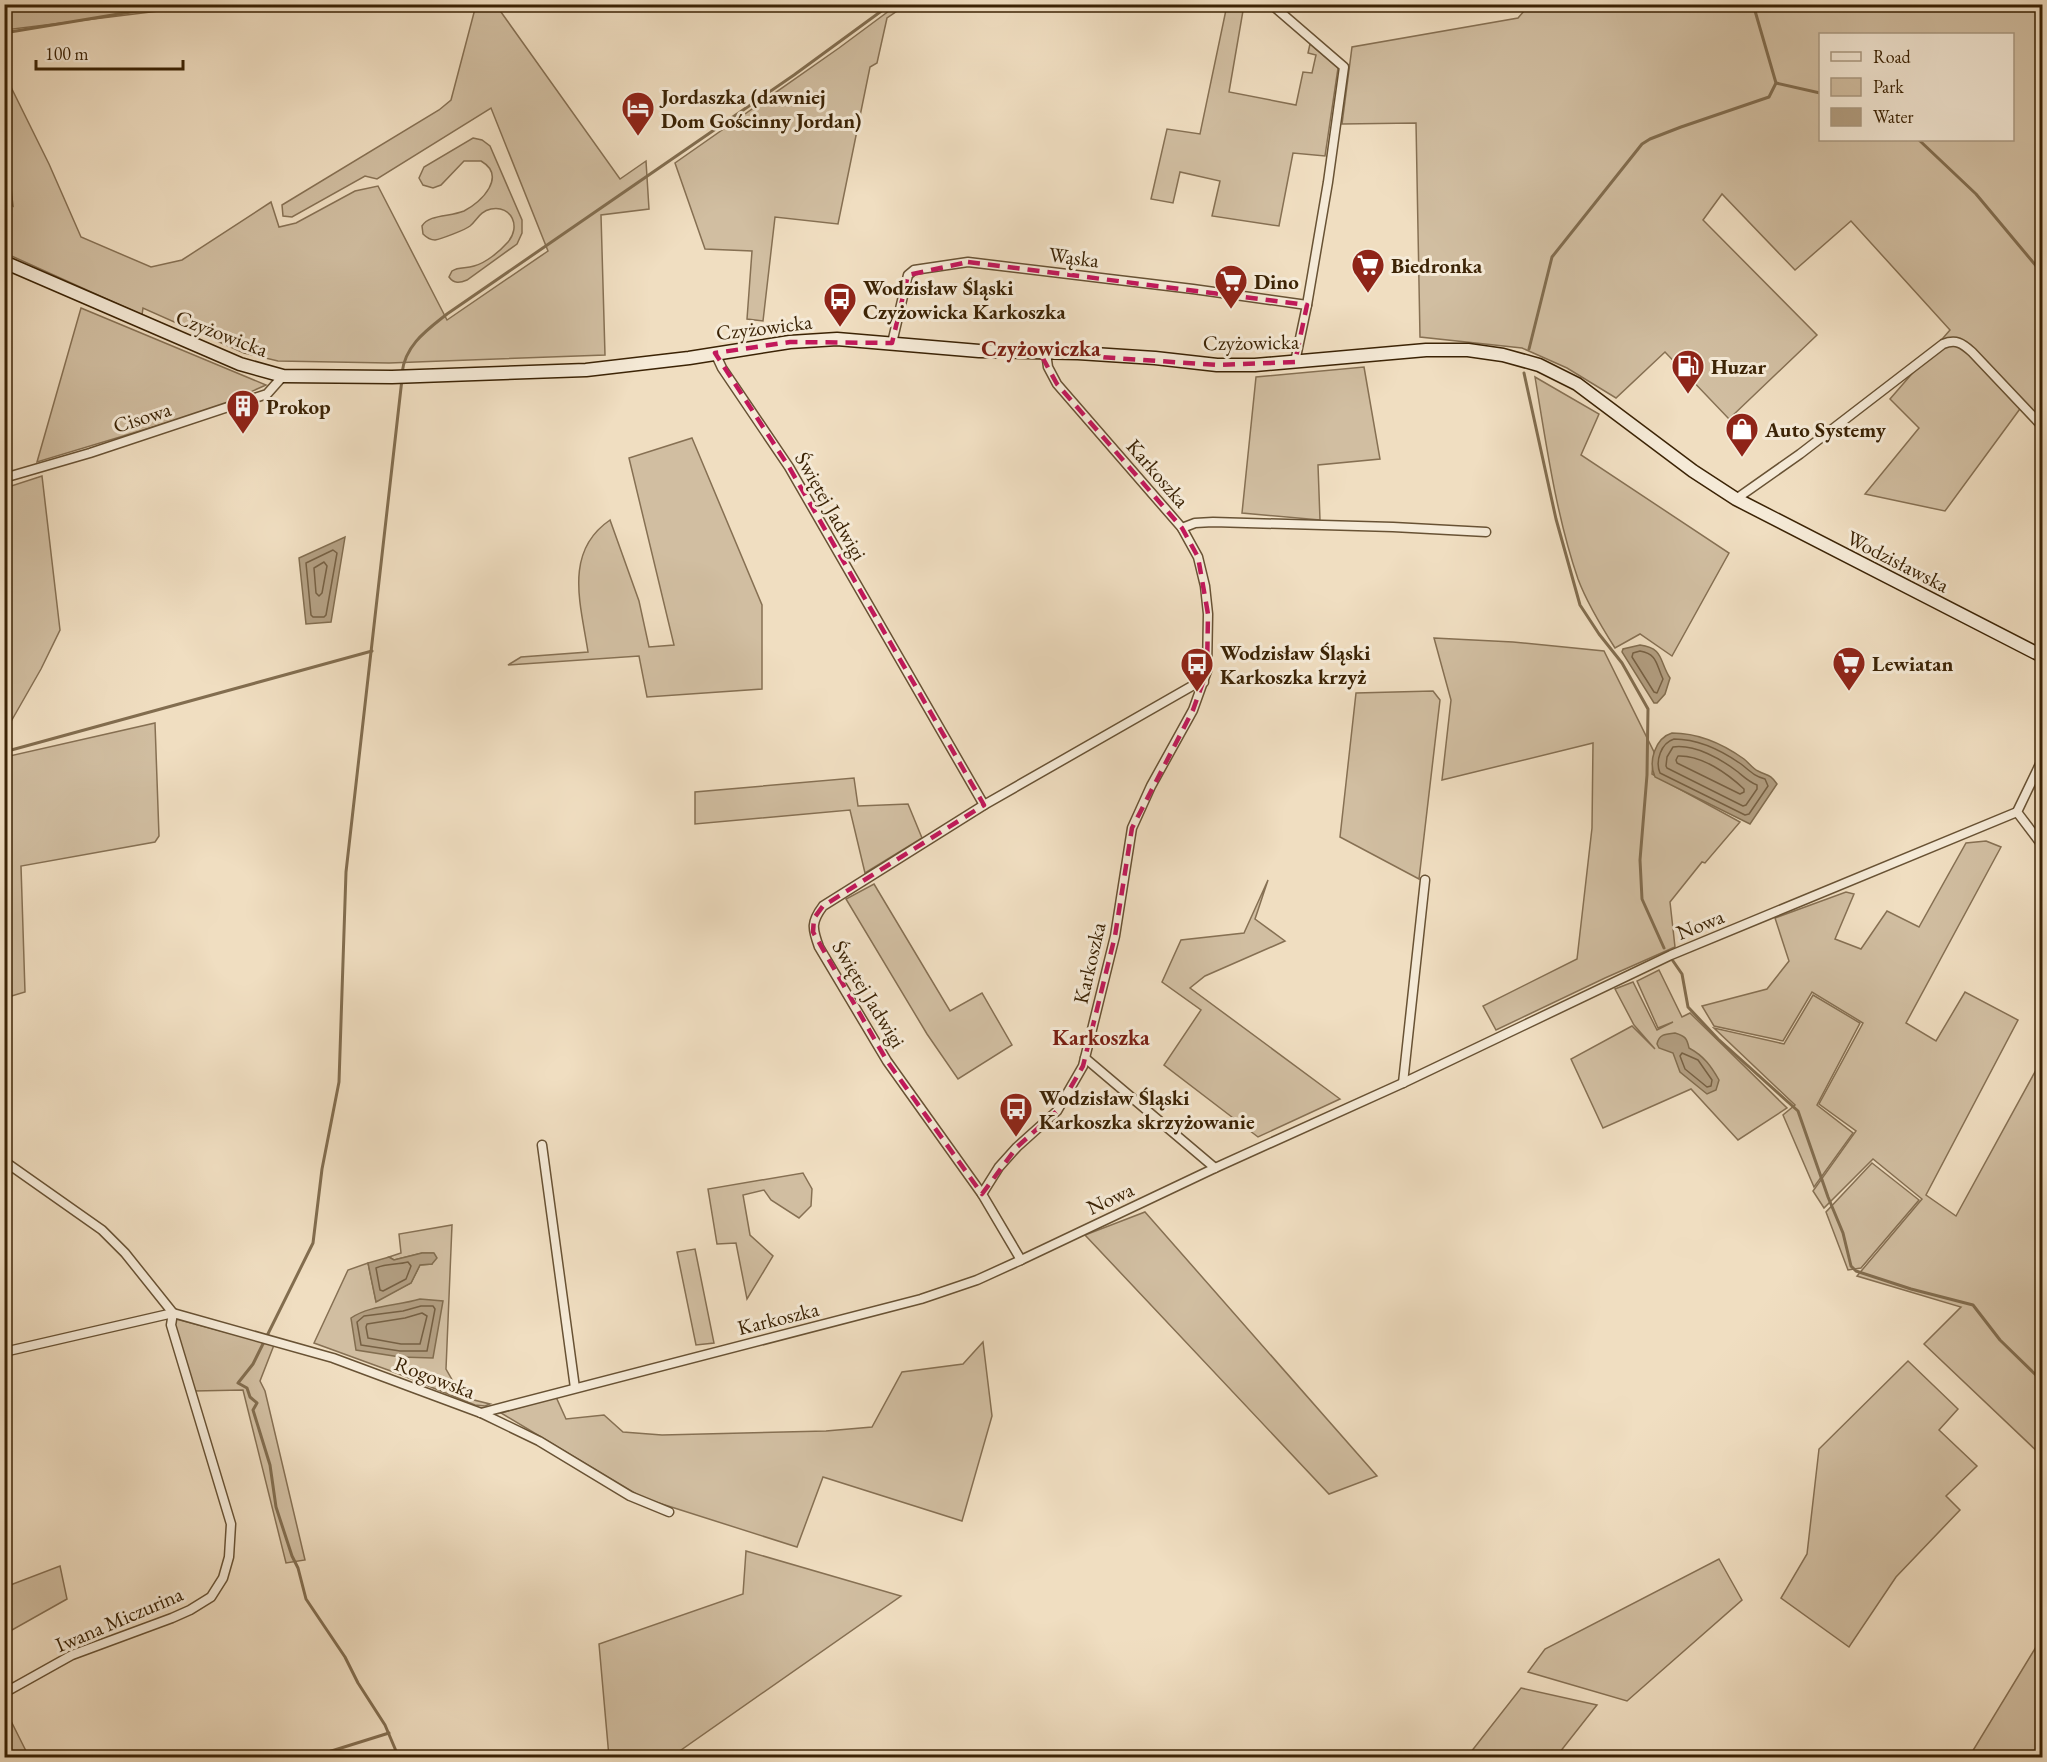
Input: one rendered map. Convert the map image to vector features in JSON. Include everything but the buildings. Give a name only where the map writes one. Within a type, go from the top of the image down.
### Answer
[{"type":"street","points":[[1271,4],[1344,67],[1328,182],[1295,362]]},
{"type":"street","name":"Czyżowicka","points":[[4,262],[240,364],[283,376],[392,377],[586,369],[688,358],[790,342],[837,339],[979,351],[1155,358],[1217,365],[1255,365],[1426,350],[1503,355],[1539,364],[1577,384],[1609,407]]},
{"type":"street","name":"Wąska","points":[[892,343],[908,275],[914,270],[968,262],[1306,305]]},
{"type":"street","points":[[1736,499],[1800,454],[1938,347],[1952,341],[1962,343],[1972,352],[2043,426]]},
{"type":"street","name":"Świętej Jadwigi","points":[[715,353],[722,368],[789,467],[984,805]]},
{"type":"street","name":"Karkoszka","points":[[982,1194],[999,1167],[1017,1147],[1057,1111],[1076,1081],[1085,1058],[1115,936],[1132,828],[1151,786],[1193,710],[1207,670],[1205,586],[1198,557],[1182,528],[1056,384],[1047,367],[1046,353]]},
{"type":"street","name":"Cisowa","points":[[4,478],[90,453],[267,394],[283,376]]},
{"type":"street","name":"Wodzisławska","points":[[1609,407],[1693,471],[1736,499],[2043,656]]},
{"type":"street","points":[[1182,528],[1195,523],[1213,522],[1486,532]]},
{"type":"street","name":"Świętej Jadwigi","points":[[982,1194],[888,1061],[819,947],[813,932],[814,918],[823,906],[984,805],[1198,682],[1204,682]]},
{"type":"street","points":[[2043,760],[2017,812],[2043,845]]},
{"type":"street","name":"Nowa","points":[[1021,1260],[1215,1168],[1403,1083],[1671,955],[2017,812]]},
{"type":"street","points":[[1403,1083],[1425,880]]},
{"type":"street","points":[[1085,1058],[1215,1168]]},
{"type":"street","points":[[542,1145],[575,1388]]},
{"type":"street","points":[[4,1161],[102,1230],[125,1253],[173,1313]]},
{"type":"street","points":[[982,1194],[1021,1260]]},
{"type":"street","name":"Karkoszka","points":[[481,1413],[921,1299],[977,1280],[1021,1260]]},
{"type":"street","name":"Rogowska","points":[[4,1352],[173,1313],[333,1358],[481,1413],[539,1441],[630,1496],[669,1512]]},
{"type":"street","name":"Iwana Miczurina","points":[[4,1693],[72,1655],[181,1614],[210,1597],[223,1578],[229,1557],[231,1524],[171,1325],[173,1313]]},
{"type":"highlighted area","points":[[968,262],[1307,305],[1295,362],[1217,365],[1040,353],[1057,384],[1182,528],[1198,557],[1208,614],[1207,671],[1193,710],[1132,828],[1115,936],[1083,1066],[1057,1111],[1017,1147],[982,1194],[887,1061],[813,932],[814,918],[823,906],[984,805],[789,467],[715,353],[790,342],[892,343],[908,275]]},
{"type":"green space","points":[[5,4],[207,4],[207,5],[5,30]]},
{"type":"green space","points":[[476,5],[496,5],[620,179],[646,161],[649,209],[601,215],[605,355],[389,363],[278,361],[244,353],[143,308],[142,315],[5,253],[5,201],[13,206],[5,133],[5,75],[49,164],[81,237],[151,267],[182,260],[271,202],[279,227],[296,223],[355,191],[378,186],[447,320],[548,251],[491,108],[377,179],[365,176],[292,217],[283,216],[282,205],[439,110],[451,100]]},
{"type":"green space","points":[[897,5],[906,5],[887,18],[877,63],[870,67],[838,224],[775,217],[763,321],[747,319],[752,251],[705,249],[675,163]]},
{"type":"green space","points":[[1227,5],[1244,5],[1229,92],[1296,105],[1303,72],[1312,73],[1316,55],[1308,53],[1310,44],[1338,68],[1325,156],[1293,153],[1279,226],[1212,216],[1220,181],[1180,172],[1173,203],[1151,199],[1167,129],[1200,134]]},
{"type":"green space","points":[[1529,5],[2042,5],[2042,420],[2025,402],[1945,511],[1865,494],[1919,428],[1890,399],[1950,330],[1851,221],[1795,270],[1722,194],[1703,220],[1817,335],[1729,419],[1665,352],[1616,398],[1567,368],[1522,348],[1420,337],[1416,123],[1342,124],[1352,47],[1518,18]]},
{"type":"green space","points":[[473,138],[482,140],[490,146],[522,220],[522,233],[517,244],[467,280],[457,282],[449,277],[452,271],[474,266],[488,259],[508,242],[514,230],[509,214],[504,210],[491,209],[484,212],[467,228],[442,238],[433,240],[423,234],[422,226],[425,222],[464,211],[478,202],[489,188],[492,174],[481,161],[464,161],[441,185],[433,188],[423,185],[419,178],[424,167]]},
{"type":"green space","points":[[81,308],[266,385],[213,409],[37,462]]},
{"type":"green space","points":[[1364,367],[1380,459],[1318,465],[1320,520],[1242,513],[1256,377]]},
{"type":"green space","points":[[1535,377],[1599,414],[1581,455],[1729,553],[1672,656],[1640,634],[1615,648],[1586,597],[1570,555],[1558,504]]},
{"type":"green space","points":[[692,438],[762,605],[762,689],[647,697],[639,656],[508,665],[521,657],[588,652],[579,598],[581,563],[586,548],[595,533],[610,520],[639,601],[649,647],[674,645],[629,458]]},
{"type":"green space","points":[[42,476],[60,630],[5,732],[5,488]]},
{"type":"green space","points":[[1434,638],[1513,642],[1604,651],[1654,752],[1652,774],[1740,822],[1705,863],[1702,862],[1670,902],[1675,947],[1496,1030],[1483,1006],[1577,959],[1592,828],[1593,743],[1442,780],[1451,700]]},
{"type":"green space","points":[[1433,691],[1440,700],[1419,879],[1340,837],[1356,693]]},
{"type":"green space","points":[[155,723],[159,836],[155,842],[21,866],[25,992],[5,998],[5,757]]},
{"type":"green space","points":[[854,778],[858,806],[908,804],[922,838],[865,873],[850,810],[695,824],[695,792]]},
{"type":"green space","points":[[1986,841],[2001,847],[1906,1023],[1936,1041],[1965,992],[2018,1020],[1926,1195],[1956,1216],[2042,1059],[2042,1456],[1924,1344],[1961,1307],[1857,1276],[1922,1199],[1873,1159],[1824,1208],[1813,1191],[1856,1131],[1819,1104],[1863,1023],[1812,992],[1783,1041],[1714,1026],[1702,1006],[1767,989],[1789,961],[1775,918],[1846,892],[1854,894],[1835,939],[1861,949],[1887,911],[1919,927],[1966,843]]},
{"type":"green space","points":[[1268,880],[1255,919],[1285,941],[1205,976],[1190,988],[1340,1099],[1258,1137],[1164,1065],[1201,1010],[1162,982],[1181,940],[1244,933]]},
{"type":"green space","points":[[874,884],[950,1011],[982,993],[1012,1045],[958,1079],[927,1034],[846,899]]},
{"type":"green space","points":[[1659,970],[1682,1017],[1690,1013],[1787,1108],[1738,1140],[1691,1089],[1603,1128],[1571,1059],[1632,1026],[1655,1049],[1634,1025],[1615,989],[1633,982],[1657,1030],[1673,1022],[1658,1028],[1637,981]]},
{"type":"green space","points":[[1813,995],[1860,1023],[1817,1105],[1853,1133],[1814,1187],[1783,1115],[1795,1105],[1714,1028],[1784,1044]]},
{"type":"green space","points":[[1872,1163],[1919,1200],[1861,1268],[1848,1270],[1826,1212]]},
{"type":"green space","points":[[803,1173],[812,1189],[811,1206],[799,1218],[771,1200],[764,1190],[743,1195],[750,1235],[773,1256],[747,1299],[736,1243],[717,1244],[708,1189]]},
{"type":"green space","points":[[1145,1212],[1377,1476],[1329,1494],[1085,1235]]},
{"type":"green space","points":[[452,1225],[446,1369],[462,1397],[490,1404],[485,1406],[475,1405],[314,1343],[348,1270],[368,1263],[376,1301],[411,1283],[420,1265],[432,1264],[433,1253],[422,1253],[394,1260],[389,1257],[401,1253],[399,1234]]},
{"type":"green space","points":[[695,1249],[714,1343],[696,1345],[677,1252]]},
{"type":"green space","points":[[176,1319],[274,1345],[260,1381],[265,1391],[305,1560],[286,1563],[243,1390],[194,1391],[175,1326]]},
{"type":"green space","points":[[983,1342],[992,1416],[962,1521],[823,1477],[797,1547],[643,1498],[501,1413],[556,1397],[566,1419],[604,1415],[623,1432],[662,1435],[826,1431],[872,1427],[902,1372],[963,1364]]},
{"type":"green space","points":[[1908,1361],[1958,1409],[1939,1430],[1977,1466],[1946,1496],[1960,1510],[1896,1577],[1849,1647],[1781,1598],[1807,1554],[1819,1449]]},
{"type":"green space","points":[[746,1551],[901,1596],[671,1757],[609,1757],[599,1644],[743,1594]]},
{"type":"green space","points":[[1719,1559],[1742,1600],[1627,1701],[1528,1672],[1545,1649]]},
{"type":"green space","points":[[60,1566],[67,1599],[5,1634],[5,1587]]},
{"type":"green space","points":[[2042,1635],[2042,1757],[1969,1757],[2036,1647]]},
{"type":"green space","points":[[1521,1688],[1597,1705],[1556,1757],[1467,1757]]},
{"type":"green space","points":[[5,1709],[29,1757],[5,1757]]},
{"type":"water","points":[[345,537],[331,622],[306,624],[299,558]]},
{"type":"water","points":[[1640,645],[1657,652],[1670,678],[1665,694],[1657,703],[1654,703],[1622,652],[1623,649]]},
{"type":"water","points":[[1672,733],[1701,737],[1719,744],[1775,781],[1777,784],[1750,824],[1655,777],[1652,764],[1654,751],[1661,740]]},
{"type":"water","points":[[1675,1033],[1685,1038],[1689,1048],[1699,1054],[1710,1066],[1719,1080],[1716,1090],[1707,1094],[1680,1072],[1673,1053],[1659,1048],[1657,1044],[1661,1036]]},
{"type":"water","points":[[422,1253],[434,1253],[437,1258],[432,1264],[420,1265],[411,1283],[376,1302],[368,1263],[389,1257],[394,1260]]},
{"type":"water","points":[[420,1299],[443,1301],[433,1358],[400,1357],[356,1350],[351,1318],[375,1308]]},
{"type":"waterway","points":[[4,33],[179,4]]},
{"type":"waterway","points":[[402,373],[407,354],[412,346],[447,314],[794,75],[891,4]]},
{"type":"waterway","points":[[1529,349],[1552,257],[1642,144],[1681,127],[1769,97],[1776,83],[1753,4]]},
{"type":"waterway","points":[[1776,83],[1819,93]]},
{"type":"waterway","points":[[1920,141],[1976,194],[2037,267],[2042,289]]},
{"type":"waterway","points":[[1524,373],[1556,519],[1580,605],[1622,663],[1648,709],[1647,775],[1640,860],[1642,899],[1664,948]]},
{"type":"waterway","points":[[399,1758],[385,1725],[358,1683],[345,1657],[306,1599],[298,1568],[276,1507],[270,1465],[253,1410],[257,1403],[250,1397],[247,1388],[238,1383],[253,1364],[313,1243],[322,1169],[339,1082],[346,872],[402,379]]},
{"type":"waterway","points":[[4,752],[372,651]]},
{"type":"waterway","points":[[1673,961],[1682,974],[1688,1007],[1718,1039],[1798,1111],[1843,1233],[1851,1266],[1856,1271],[1911,1289],[1973,1305],[2000,1340],[2042,1381]]},
{"type":"waterway","points":[[325,1753],[389,1733]]},
{"type":"place","name":"Jordaszka (dawniej Dom Gościnny Jordan)","points":[[638,137]]},
{"type":"place","name":"Biedronka","points":[[1368,294]]},
{"type":"place","name":"Dino","points":[[1231,310]]},
{"type":"place","name":"Wodzisław Śląski Czyżowicka Karkoszka","points":[[840,328]]},
{"type":"place","name":"Huzar","points":[[1688,395]]},
{"type":"place","name":"Prokop","points":[[243,435]]},
{"type":"place","name":"Auto Systemy","points":[[1742,458]]},
{"type":"place","name":"Lewiatan","points":[[1849,692]]},
{"type":"place","name":"Wodzisław Śląski Karkoszka krzyż","points":[[1197,693]]},
{"type":"place","name":"Wodzisław Śląski Karkoszka skrzyżowanie","points":[[1016,1138]]},
{"type":"district","name":"Czyżowiczka","points":[[1041,348]]},
{"type":"district","name":"Karkoszka","points":[[1101,1037]]}]
